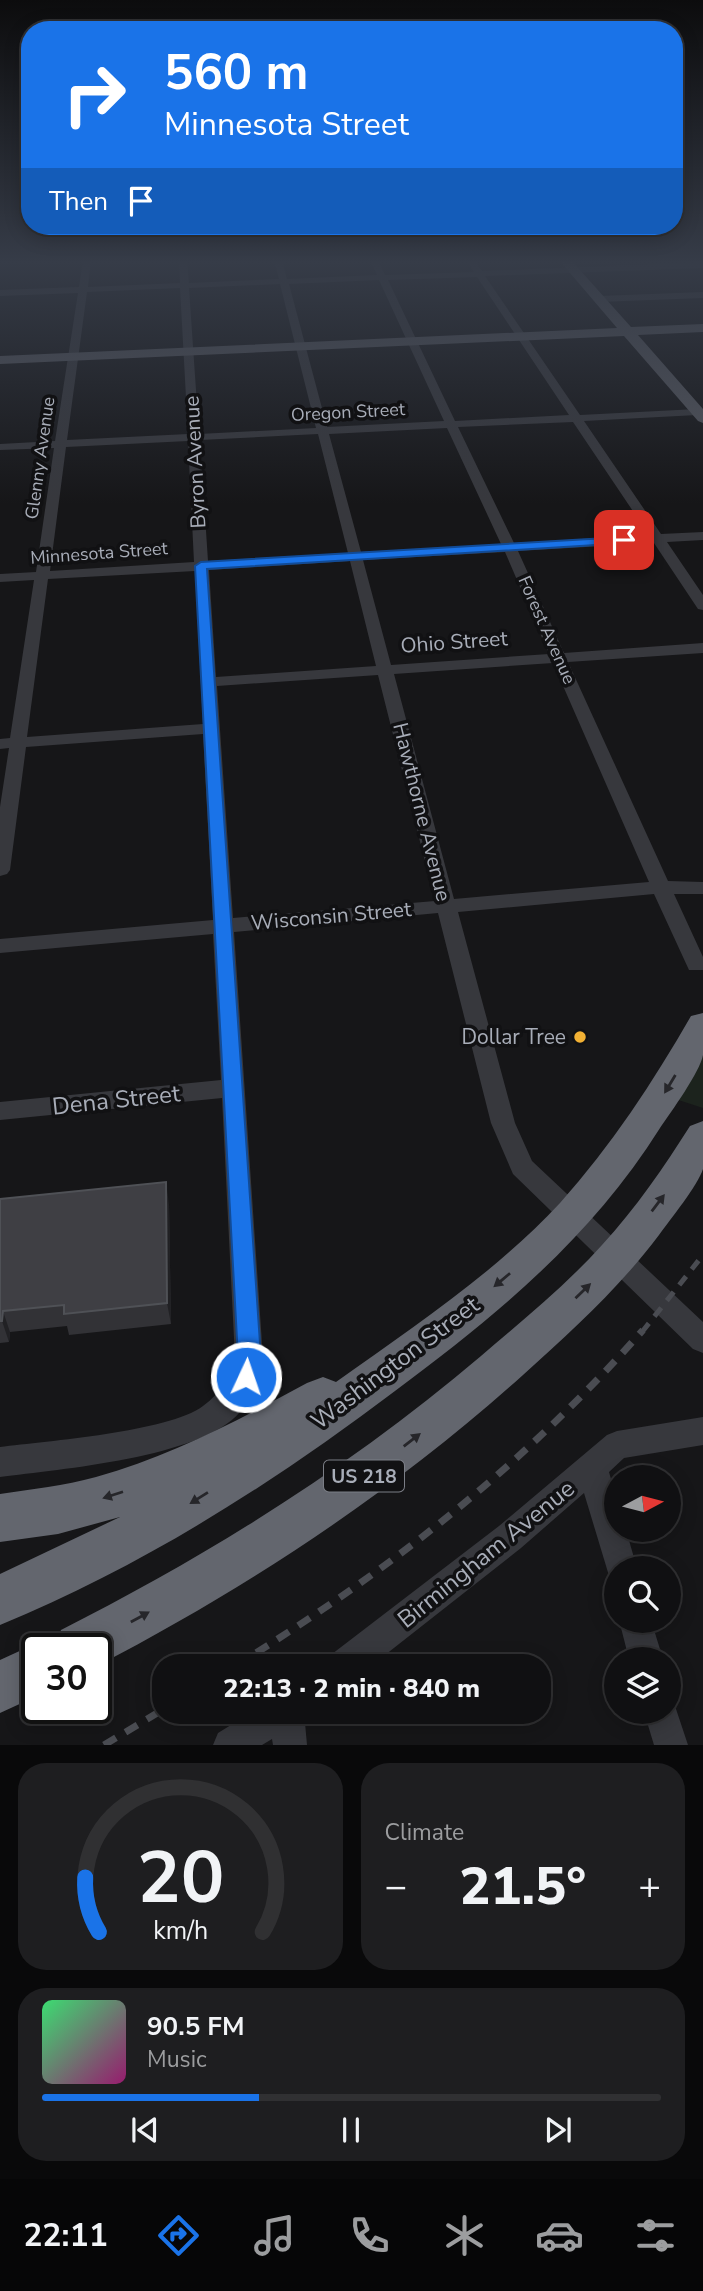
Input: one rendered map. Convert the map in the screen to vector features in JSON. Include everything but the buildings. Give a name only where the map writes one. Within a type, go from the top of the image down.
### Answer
[{"type":"highway","name":"Washington Street","points":[[0,1600],[171,1515],[297,1437],[436,1334],[508,1275],[570,1217],[641,1130],[703,1025]]},
{"type":"highway","name":"US 218","points":[[107,1633],[213,1577],[274,1540],[334,1499],[481,1385],[617,1258],[665,1194],[703,1136]]},
{"type":"highway","points":[[0,1518],[58,1510],[99,1499],[190,1467],[233,1448],[436,1334]]},
{"type":"highway","points":[[0,1687],[21,1677]]},
{"type":"main road","points":[[0,360],[404,341]]},
{"type":"main road","points":[[637,341],[700,415]]},
{"type":"street","name":"Glenny Avenue","points":[[0,870],[76,341]]},
{"type":"street","name":"Byron Avenue","points":[[0,1462],[163,1437],[206,1421],[236,1395],[246,1377],[249,1358],[188,341]]},
{"type":"street","name":"Hawthorne Avenue","points":[[300,341],[503,1123],[512,1146],[522,1167],[570,1217],[703,1340]]},
{"type":"street","name":"Forest Avenue","points":[[414,341],[560,658],[696,965]]},
{"type":"street","points":[[524,341],[703,606]]},
{"type":"street","name":"Oregon Street","points":[[0,447],[576,418],[700,415]]},
{"type":"street","name":"Minnesota Street","points":[[0,578],[703,536]]},
{"type":"street","name":"Ohio Street","points":[[208,682],[703,648]]},
{"type":"street","points":[[0,744],[212,728]]},
{"type":"street","name":"Wisconsin Street","points":[[0,946],[661,887],[703,888]]},
{"type":"street","name":"Dena Street","points":[[0,1111],[232,1088]]},
{"type":"street","name":"Birmingham Avenue","points":[[359,1654],[510,1537],[617,1445],[703,1431]]},
{"type":"street","points":[[592,1466],[618,1556]]},
{"type":"street","points":[[230,1745],[266,1724]]},
{"type":"street","points":[[287,1724],[290,1745]]},
{"type":"street","points":[[665,1724],[671,1745]]},
{"type":"shaded area","points":[[703,1025],[703,1108],[663,1095]]},
{"type":"railway","points":[[642,1332],[703,1255]]},
{"type":"railway","points":[[254,1654],[347,1593],[452,1513],[550,1427],[643,1330]]},
{"type":"railway","points":[[104,1745],[152,1716]]},
{"type":"place","name":"Dollar Tree","points":[[580,1037]]},
{"type":"route","points":[[246,1377],[249,1358],[201,566],[624,540]]}]
